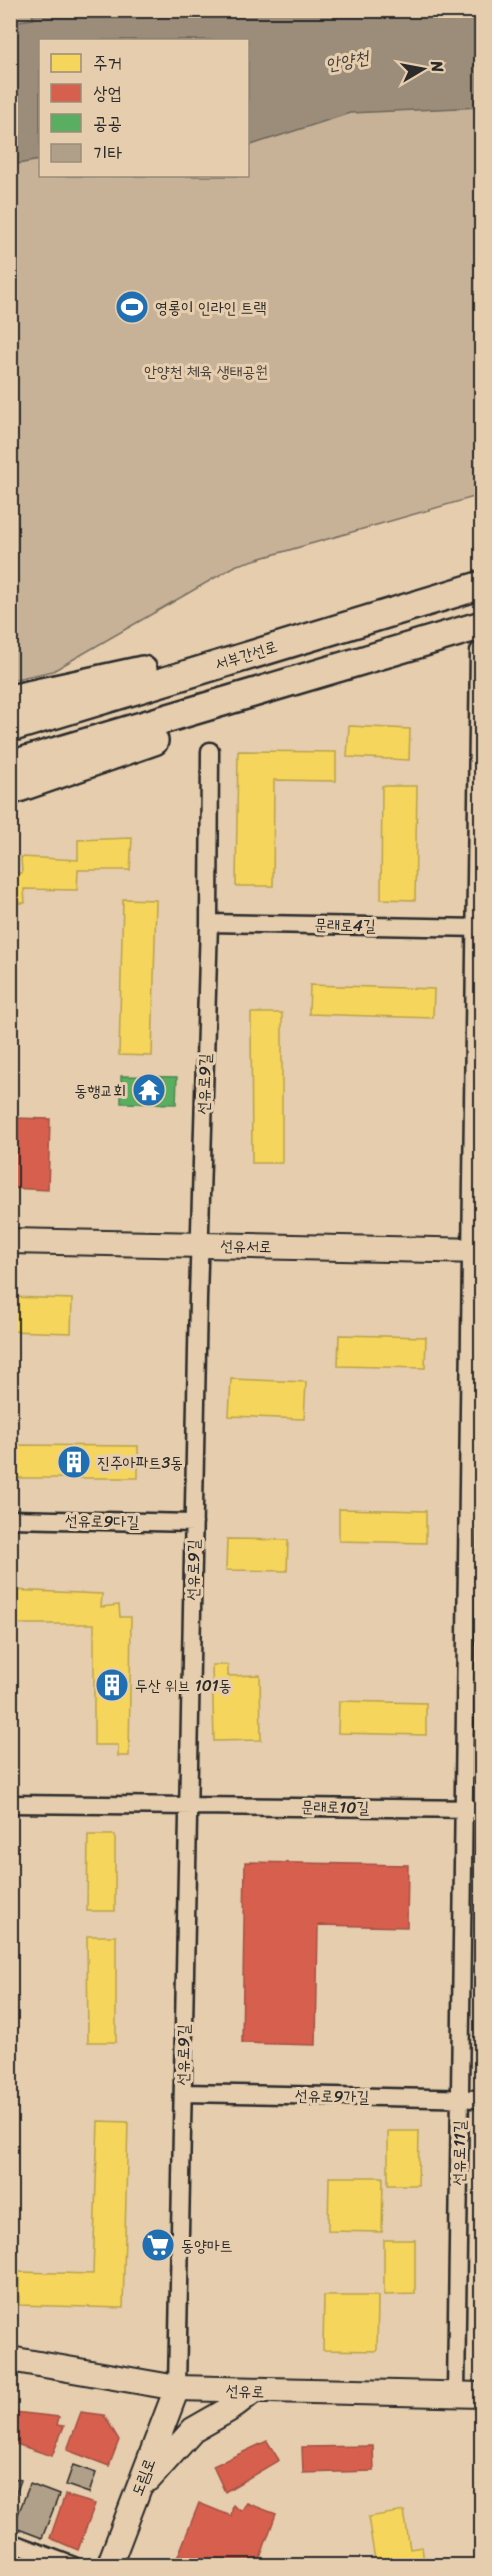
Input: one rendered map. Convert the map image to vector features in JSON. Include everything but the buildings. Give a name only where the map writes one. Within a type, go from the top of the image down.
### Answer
[{"type":"main road","name":"서부간선로","points":[[10,728],[482,585]]},
{"type":"main road","points":[[10,699],[338,627]]},
{"type":"main road","points":[[10,765],[349,666],[480,638]]},
{"type":"main road","points":[[10,791],[150,743],[349,666]]},
{"type":"main road","name":"선유서로","points":[[10,1241],[476,1250]]},
{"type":"main road","name":"선유로","points":[[12,2365],[177,2388],[482,2395]]},
{"type":"main road","name":"도림로","points":[[109,2565],[177,2388]]},
{"type":"main road","points":[[136,2495],[193,2430],[228,2410],[253,2391]]},
{"type":"street","name":"선유로11길","points":[[456,2395],[464,1809],[475,1528],[480,638]]},
{"type":"street","name":"선유로9길","points":[[177,2388],[199,1245],[209,923],[210,751]]},
{"type":"street","name":"문래로4길","points":[[209,923],[479,928]]},
{"type":"street","name":"선유로9다길","points":[[10,1519],[194,1523]]},
{"type":"street","name":"문래로10길","points":[[10,1804],[188,1804],[482,1809]]},
{"type":"street","name":"선유로9가길","points":[[183,2092],[482,2099]]},
{"type":"street","points":[[10,2542],[74,2565]]},
{"type":"green space","name":"안양천 체육 생태공원","points":[[11,11],[481,11],[481,495],[237,565],[53,671],[11,680]]},
{"type":"water","name":"안양천","points":[[32,11],[481,11],[481,107],[350,113],[249,146],[249,39],[39,39],[39,160],[11,165],[11,22],[33,19]]},
{"type":"place","name":"영롱이 인라인 트랙","points":[[132,307]]},
{"type":"place","name":"동행교회","points":[[149,1090]]},
{"type":"place","name":"진주아파트3동","points":[[74,1462]]},
{"type":"place","name":"두산 위브 101동","points":[[112,1685]]},
{"type":"place","name":"동양마트","points":[[158,2245]]}]
